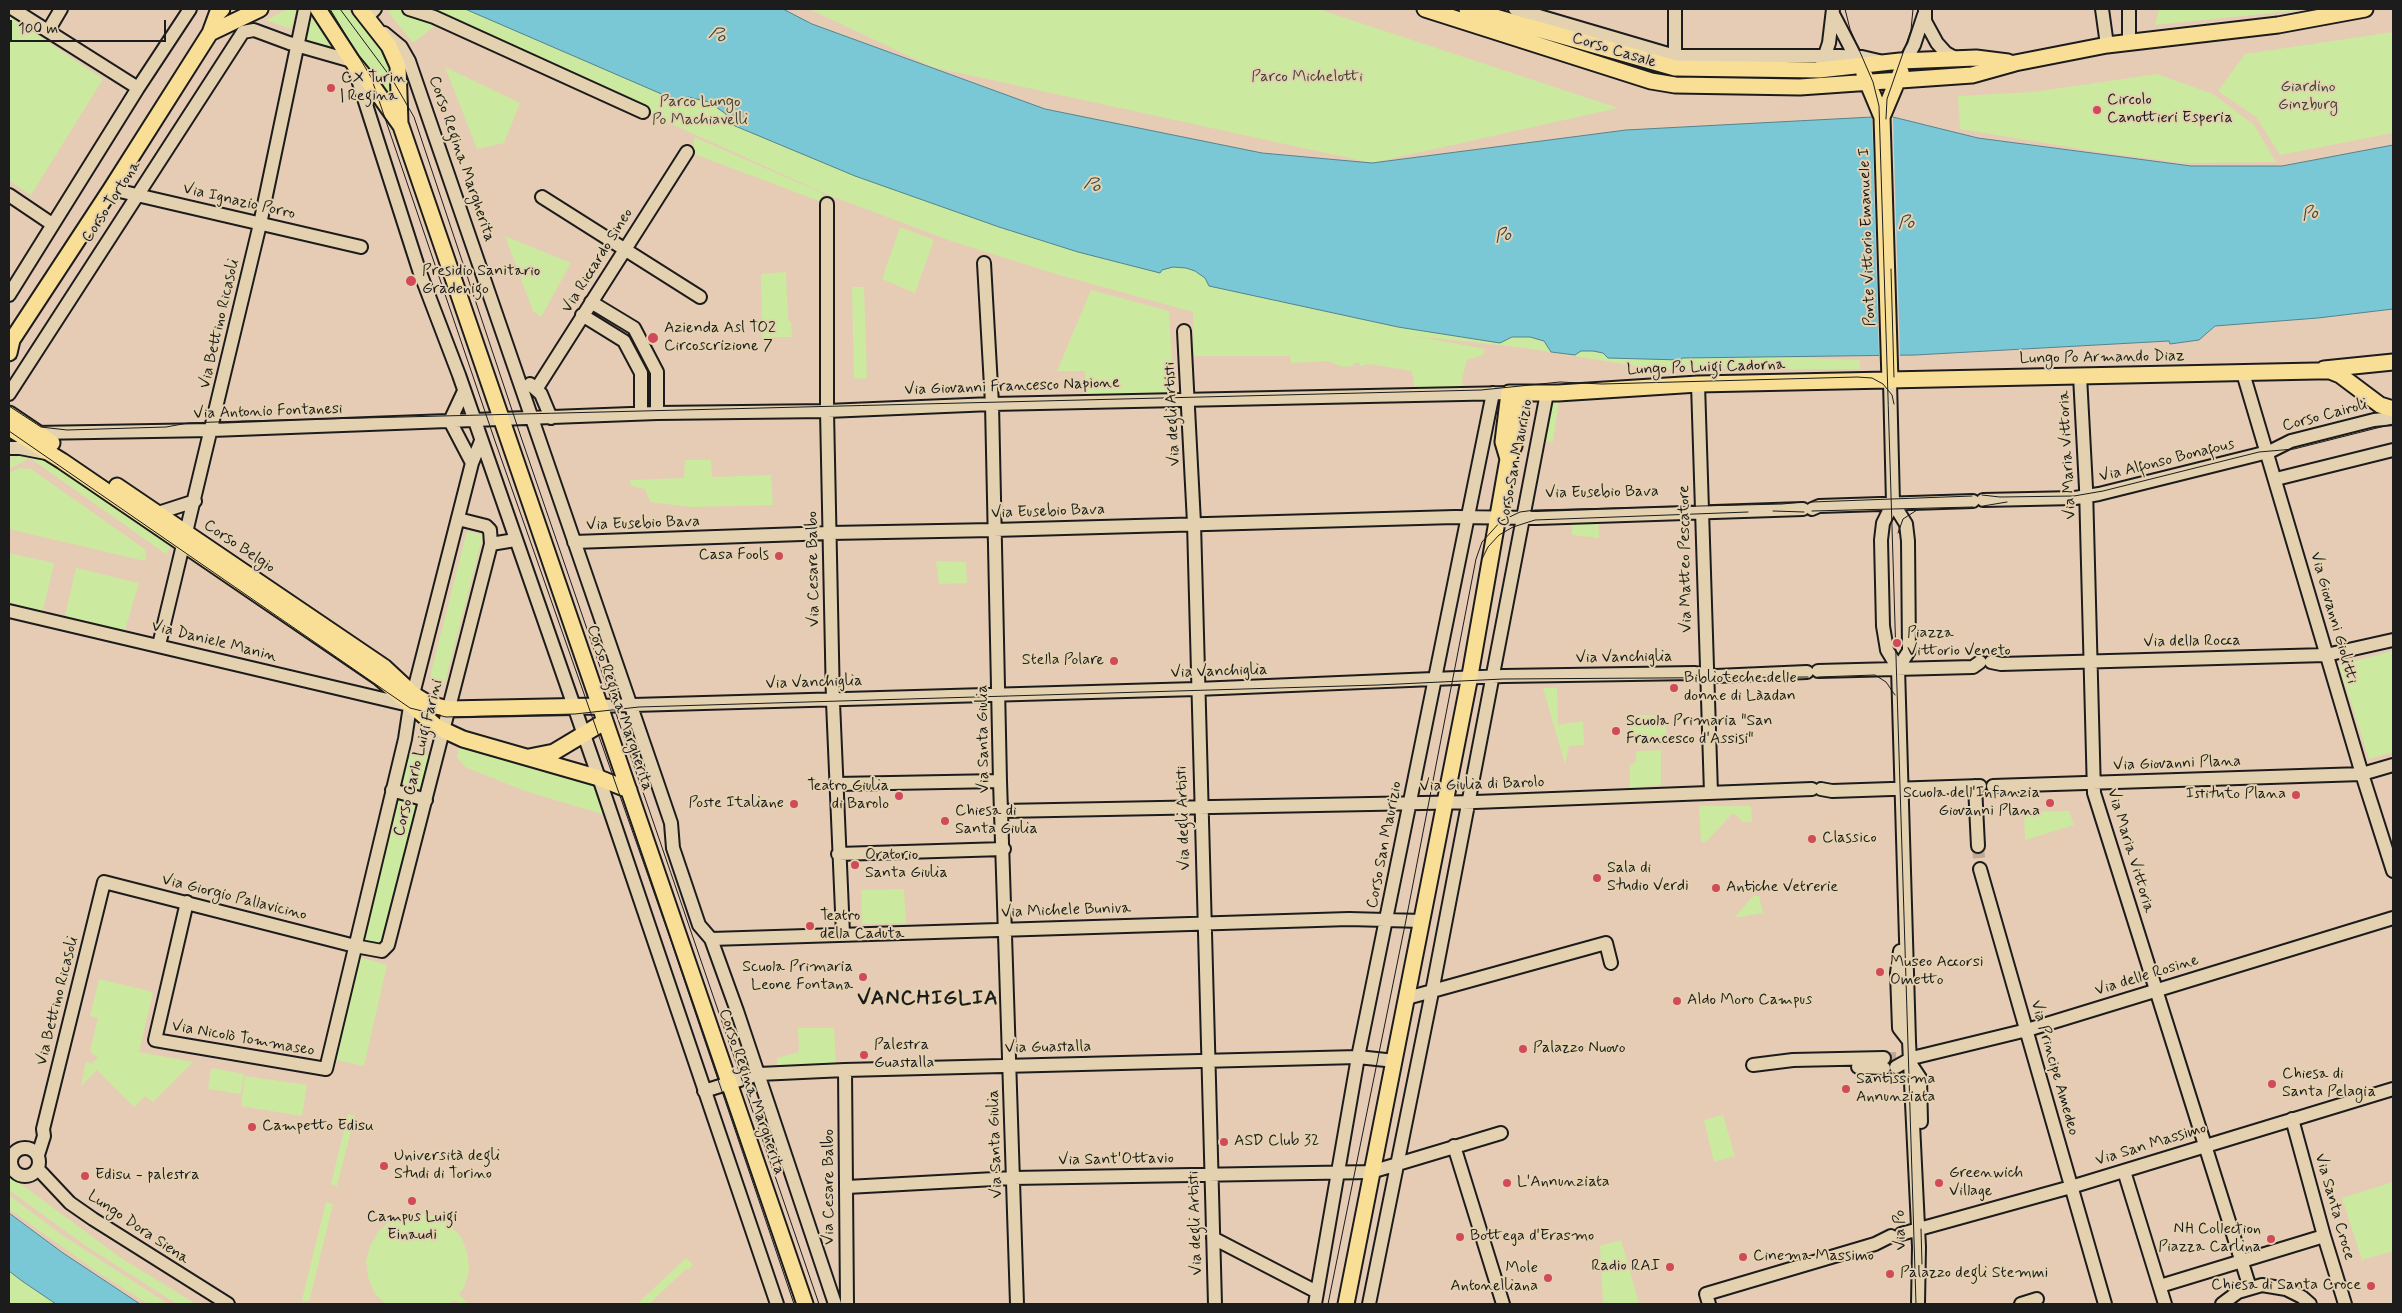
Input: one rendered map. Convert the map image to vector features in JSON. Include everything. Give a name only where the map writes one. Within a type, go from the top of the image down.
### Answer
[{"type":"main road","name":"Corso Tortona","points":[[10,344],[210,33],[217,14],[222,9]]},
{"type":"main road","points":[[210,33],[260,9]]},
{"type":"main road","name":"Corso Regina Margherita","points":[[318,9],[352,62],[400,124]]},
{"type":"main road","name":"Corso Casale","points":[[1424,9],[1651,81],[1676,85],[1800,87],[1868,83],[1972,75],[2015,63]]},
{"type":"main road","name":"Corso Casale","points":[[1467,9],[1675,62],[1791,70],[1822,64],[1858,61],[1887,62],[1976,58],[2015,63]]},
{"type":"main road","points":[[2015,63],[2129,42],[2260,28],[2365,9]]},
{"type":"main road","name":"Corso Regina Margherita","points":[[369,14],[389,46],[398,66],[400,124],[598,706],[629,790],[805,1304]]},
{"type":"main road","points":[[1882,117],[1906,60]]},
{"type":"main road","points":[[1858,61],[1882,117]]},
{"type":"main road","name":"Ponte Vittorio Emanuele I","points":[[1882,117],[1890,381]]},
{"type":"main road","points":[[2316,370],[2393,362]]},
{"type":"main road","points":[[2368,364],[2393,369]]},
{"type":"main road","name":"Lungo Po Armando Diaz","points":[[1890,381],[2316,370]]},
{"type":"main road","name":"Corso Cairoli","points":[[2316,370],[2330,371],[2340,375],[2380,405],[2393,409]]},
{"type":"main road","name":"Lungo Po Luigi Cadorna","points":[[1516,393],[1548,393],[1698,384],[1890,381]]},
{"type":"main road","name":"Corso San Maurizio","points":[[1346,1304],[1470,679],[1508,459],[1514,446],[1516,393]]},
{"type":"main road","name":"Corso Belgio","points":[[9,414],[158,513],[185,539]]},
{"type":"main road","name":"Corso Belgio","points":[[9,428],[384,667],[429,722],[443,730],[525,758],[599,778],[629,790]]},
{"type":"main road","name":"Corso Belgio","points":[[412,700],[448,709],[598,706]]},
{"type":"main road","points":[[525,758],[554,752],[604,722]]},
{"type":"street","points":[[14,9],[138,88]]},
{"type":"street","points":[[48,31],[61,9]]},
{"type":"street","points":[[9,295],[138,88],[190,9]]},
{"type":"street","name":"Via Bettino Ricasoli","points":[[159,645],[260,224],[296,44],[305,9]]},
{"type":"street","points":[[409,9],[434,17],[644,112]]},
{"type":"street","name":"Corso Casale","points":[[1515,9],[1675,62],[1822,64]]},
{"type":"street","points":[[1675,9],[1675,62]]},
{"type":"street","points":[[2102,9],[2106,46]]},
{"type":"street","points":[[2129,9],[2129,42]]},
{"type":"street","points":[[1833,11],[1858,61]]},
{"type":"street","points":[[1822,64],[1833,11]]},
{"type":"street","points":[[1924,11],[1927,27],[1937,43],[1946,53],[1957,59]]},
{"type":"street","points":[[1906,60],[1914,45],[1924,11]]},
{"type":"street","name":"Corso Regina Margherita","points":[[369,14],[401,47],[409,62],[632,705],[671,823],[673,848],[699,926],[711,939],[759,1074],[835,1304]]},
{"type":"street","name":"Corso Tortona","points":[[9,394],[243,32],[254,30],[296,44]]},
{"type":"street","points":[[296,44],[352,62]]},
{"type":"street","name":"Corso Regina Margherita","points":[[352,62],[419,270],[475,421],[599,778],[777,1304]]},
{"type":"street","name":"Via Riccardo Sineo","points":[[537,388],[686,152]]},
{"type":"street","name":"Via Ignazio Porro","points":[[111,189],[361,247]]},
{"type":"street","points":[[9,195],[52,224]]},
{"type":"street","points":[[542,197],[700,296]]},
{"type":"street","name":"Via Cesare Balbo","points":[[827,204],[827,411],[833,699],[838,854],[843,934]]},
{"type":"street","name":"Via Santa Giulia","points":[[984,262],[992,404],[1000,694],[1000,781],[1004,849],[1017,1304]]},
{"type":"street","points":[[591,302],[634,328],[657,372],[657,413]]},
{"type":"street","points":[[582,315],[624,341],[641,373],[641,414]]},
{"type":"street","points":[[611,333],[619,319]]},
{"type":"street","name":"Via degli Artisti","points":[[1184,331],[1194,523],[1214,1304]]},
{"type":"street","points":[[632,357],[646,350]]},
{"type":"street","name":"Via Giovanni Giolitti","points":[[2243,373],[2276,479],[2326,655],[2393,871]]},
{"type":"street","points":[[517,376],[537,388],[551,418]]},
{"type":"street","name":"Via Maria Vittoria","points":[[2080,376],[2086,496],[2094,793],[2205,1146],[2243,1260],[2250,1288]]},
{"type":"street","points":[[1890,381],[1894,503],[1906,524],[1910,628],[1909,651],[1898,668]]},
{"type":"street","name":"Via Matteo Pescatore","points":[[1698,384],[1710,793]]},
{"type":"street","points":[[641,386],[657,386]]},
{"type":"street","points":[[464,391],[450,421],[472,462]]},
{"type":"street","name":"Corso San Maurizio","points":[[1316,1298],[1358,1057],[1388,919],[1493,393]]},
{"type":"street","name":"Via Giovanni Francesco Napione","points":[[502,420],[657,413],[827,411],[992,404],[1516,393]]},
{"type":"street","name":"Corso San Maurizio","points":[[1369,1304],[1432,992],[1467,802],[1548,393]]},
{"type":"street","name":"Corso Cairoli","points":[[2268,452],[2291,441],[2374,420],[2393,418]]},
{"type":"street","name":"Via Antonio Fontanesi","points":[[35,433],[212,430],[502,420]]},
{"type":"street","name":"Corso Carlo Luigi Farini","points":[[326,1070],[354,946],[405,739],[412,700],[472,462],[482,441]]},
{"type":"street","points":[[9,448],[20,448],[51,454]]},
{"type":"street","points":[[2276,479],[2393,450]]},
{"type":"street","name":"Via Alfonso Bonafous","points":[[1894,503],[2086,496],[2268,452]]},
{"type":"street","points":[[158,513],[194,501]]},
{"type":"street","points":[[1894,503],[1883,523],[1883,626],[1887,650],[1898,668],[1902,788],[1983,786],[1978,840]]},
{"type":"street","name":"Via Eusebio Bava","points":[[574,542],[830,532],[994,530],[1194,523],[1467,517],[1497,518],[1894,503]]},
{"type":"street","points":[[458,520],[486,526],[490,530],[490,544],[515,540]]},
{"type":"street","name":"Corso Carlo Luigi Farini","points":[[354,946],[382,952],[388,945],[490,544]]},
{"type":"street","name":"Via Daniele Manin","points":[[9,611],[412,700]]},
{"type":"street","name":"Via della Rocca","points":[[1898,668],[2326,655],[2393,640]]},
{"type":"street","name":"Via Vanchiglia","points":[[598,706],[1197,689],[1492,677],[1706,674],[1898,668]]},
{"type":"street","points":[[604,722],[632,705]]},
{"type":"street","name":"Via Giovanni Plana","points":[[1983,786],[2094,784],[2362,774],[2393,765]]},
{"type":"street","points":[[836,784],[1000,781]]},
{"type":"street","name":"Via Giulia di Barolo","points":[[1002,811],[1410,804],[1902,788]]},
{"type":"street","name":"Via Po","points":[[1902,788],[1905,934],[1898,958],[1897,973],[1899,1028],[1908,1041],[1910,1061],[1920,1078],[1922,1139],[1914,1155],[1918,1230],[1918,1304]]},
{"type":"street","points":[[392,790],[426,800]]},
{"type":"street","points":[[838,854],[1004,849]]},
{"type":"street","name":"Via Principe Amedeo","points":[[1980,869],[2105,1304]]},
{"type":"street","name":"Via Bettino Ricasoli","points":[[24,1150],[44,1129],[104,882]]},
{"type":"street","name":"Via Giorgio Pallavicino","points":[[104,882],[354,946]]},
{"type":"street","name":"Via Nicolò Tommaseo","points":[[187,902],[155,1040],[326,1070]]},
{"type":"street","name":"Via delle Rosine","points":[[1910,1061],[2027,1030],[2393,918]]},
{"type":"street","name":"Via Michele Buniva","points":[[711,939],[1388,919],[1422,922]]},
{"type":"street","points":[[1407,998],[1606,942],[1611,963]]},
{"type":"street","name":"Via Guastalla","points":[[704,1091],[759,1074],[845,1070],[1358,1057],[1395,1061]]},
{"type":"street","points":[[1753,1065],[1778,1062],[1794,1066],[1910,1061]]},
{"type":"street","name":"Via Cesare Balbo","points":[[845,1070],[847,1304]]},
{"type":"street","name":"Via San Massimo","points":[[1708,1299],[1875,1244],[1896,1235],[2071,1187],[2393,1089]]},
{"type":"street","name":"Via Santa Croce","points":[[2292,1119],[2345,1304]]},
{"type":"street","name":"Via Sant'Ottavio","points":[[847,1187],[1012,1178],[1338,1171],[1371,1172],[1500,1133]]},
{"type":"street","points":[[1454,1146],[1502,1304]]},
{"type":"street","points":[[24,1150],[39,1164],[38,1169],[32,1174],[22,1176],[14,1171],[10,1161],[12,1157],[24,1150]]},
{"type":"street","name":"Lungo Dora Siena","points":[[38,1169],[70,1203],[93,1220],[228,1304]]},
{"type":"street","points":[[2124,1171],[2165,1304]]},
{"type":"street","points":[[2160,1286],[2324,1236]]},
{"type":"street","points":[[1212,1238],[1316,1298]]},
{"type":"street","points":[[2222,1304],[2238,1292],[2250,1288],[2270,1286],[2286,1289],[2302,1297],[2310,1304]]},
{"type":"street","points":[[2022,1304],[2037,1299]]},
{"type":"green space","points":[[288,9],[296,9],[291,29],[266,20]]},
{"type":"green space","points":[[328,9],[347,9],[382,47],[391,69],[394,108],[326,12]]},
{"type":"green space","points":[[399,9],[436,25],[413,43],[392,17],[389,11]]},
{"type":"green space","name":"Parco Lungo Po Machiavelli","points":[[409,9],[497,9],[1520,329],[1613,352],[1860,360],[1860,369],[1654,369],[1525,348],[1415,336],[1485,349],[1483,355],[1467,360],[1462,379],[1463,393],[1433,394],[1414,385],[1412,371],[1369,364],[1360,366],[1360,363],[1354,363],[1354,366],[1343,367],[1328,361],[1291,363],[1290,356],[1194,356],[1193,312],[1056,274],[951,241],[826,194],[546,67]]},
{"type":"green space","name":"Parco Michelotti","points":[[809,9],[1318,9],[1618,108],[1372,163],[932,67]]},
{"type":"green space","points":[[2159,9],[2310,9],[2155,25]]},
{"type":"green space","points":[[9,16],[103,79],[31,195],[9,181]]},
{"type":"green space","points":[[311,17],[325,32],[336,52],[305,42]]},
{"type":"green space","name":"Giardino Ginzburg","points":[[2393,32],[2393,133],[2280,155],[2256,117],[2218,91],[2245,54]]},
{"type":"green space","points":[[445,67],[520,103],[504,143],[477,149]]},
{"type":"green space","name":"Circolo Canottieri Esperia","points":[[2157,74],[2213,94],[2254,125],[2276,162],[2184,163],[2099,152],[1960,129],[1958,96],[2033,92]]},
{"type":"green space","points":[[694,137],[822,193],[827,204],[694,154]]},
{"type":"green space","points":[[900,227],[934,240],[915,293],[882,279]]},
{"type":"green space","points":[[505,236],[571,263],[541,317],[533,311]]},
{"type":"green space","points":[[786,272],[788,321],[791,322],[792,337],[762,337],[761,274]]},
{"type":"green space","points":[[852,287],[864,287],[867,378],[854,379]]},
{"type":"green space","points":[[1091,290],[1169,311],[1174,393],[1085,397],[1085,371],[1057,371]]},
{"type":"green space","points":[[1547,399],[1559,399],[1553,442],[1540,439]]},
{"type":"green space","points":[[20,454],[39,454],[171,546],[166,554],[30,458],[9,469],[11,455],[16,457]]},
{"type":"green space","points":[[685,460],[711,460],[712,477],[771,475],[773,505],[690,507],[650,502],[645,489],[631,486],[630,480],[684,478]]},
{"type":"green space","points":[[20,468],[31,469],[146,550],[145,561],[9,529],[9,473]]},
{"type":"green space","points":[[1571,516],[1598,516],[1599,538],[1572,535]]},
{"type":"green space","points":[[467,531],[483,535],[444,685],[430,676]]},
{"type":"green space","points":[[9,553],[54,563],[43,611],[9,603]]},
{"type":"green space","points":[[936,561],[966,562],[967,583],[939,584]]},
{"type":"green space","points":[[76,568],[139,583],[125,630],[65,616]]},
{"type":"green space","points":[[2393,651],[2393,752],[2369,759],[2339,665]]},
{"type":"green space","points":[[1543,688],[1557,688],[1558,725],[1583,721],[1584,745],[1569,746],[1565,764]]},
{"type":"green space","points":[[1636,715],[1665,716],[1667,739],[1661,744],[1638,745],[1631,739],[1630,722]]},
{"type":"green space","points":[[460,742],[599,778],[612,817],[525,791],[465,767],[457,757]]},
{"type":"green space","points":[[1661,750],[1661,785],[1630,788],[1630,765],[1636,762],[1636,751]]},
{"type":"green space","points":[[409,751],[431,756],[423,789],[401,783]]},
{"type":"green space","points":[[399,798],[420,803],[384,949],[363,943]]},
{"type":"green space","points":[[1699,806],[1751,806],[1752,822],[1743,822],[1733,813],[1706,842],[1701,842]]},
{"type":"green space","points":[[2069,811],[2074,825],[2025,840],[2024,812]]},
{"type":"green space","points":[[904,889],[906,923],[862,924],[861,890]]},
{"type":"green space","points":[[1753,896],[1759,896],[1763,913],[1734,918]]},
{"type":"green space","points":[[359,957],[387,965],[364,1066],[336,1060]]},
{"type":"green space","points":[[99,979],[153,992],[139,1052],[193,1062],[153,1102],[145,1096],[134,1107],[97,1070],[81,1086],[86,1061],[91,1064],[98,1058],[90,1051],[98,1018],[90,1016]]},
{"type":"green space","points":[[798,1028],[834,1028],[836,1065],[777,1068],[777,1058],[799,1052]]},
{"type":"green space","points":[[211,1068],[244,1074],[241,1094],[208,1089]]},
{"type":"green space","points":[[245,1076],[307,1085],[302,1116],[241,1106]]},
{"type":"green space","points":[[348,1114],[355,1116],[337,1186],[331,1184]]},
{"type":"green space","points":[[1723,1115],[1735,1156],[1714,1162],[1704,1120]]},
{"type":"green space","points":[[9,1175],[121,1258],[196,1304],[177,1304],[86,1246],[9,1190]]},
{"type":"green space","points":[[2393,1182],[2393,1251],[2362,1260],[2342,1198]]},
{"type":"green space","points":[[9,1195],[62,1235],[168,1304],[148,1304],[96,1271],[9,1209]]},
{"type":"green space","points":[[326,1202],[333,1204],[309,1302],[302,1300]]},
{"type":"green space","points":[[419,1213],[434,1216],[449,1224],[461,1237],[467,1252],[469,1269],[465,1286],[459,1294],[468,1304],[460,1304],[455,1300],[450,1304],[385,1304],[374,1292],[368,1277],[366,1261],[370,1246],[378,1232],[390,1221],[404,1215]]},
{"type":"green space","points":[[1621,1240],[1639,1304],[1603,1304],[1600,1246]]},
{"type":"green space","points":[[686,1258],[693,1265],[688,1270],[686,1269],[649,1304],[637,1304]]},
{"type":"green space","points":[[9,1271],[22,1281],[56,1304],[9,1304]]},
{"type":"water","name":"Po","points":[[465,9],[783,9],[812,24],[1045,109],[1262,153],[1372,163],[1626,130],[1872,117],[1893,117],[1978,138],[2191,166],[2282,166],[2393,145],[2393,309],[2318,318],[2215,326],[2199,340],[2170,344],[2169,341],[1915,355],[1682,358],[1681,360],[1608,358],[1603,353],[1593,351],[1581,351],[1575,355],[1551,352],[1544,341],[1530,337],[1512,337],[1500,343],[1398,327],[1209,286],[1205,278],[1195,271],[1186,268],[1173,267],[1162,270],[1160,273],[1078,252],[999,227],[855,176],[728,123],[726,114],[709,102],[688,97],[680,102]]},
{"type":"water","points":[[9,1213],[63,1253],[140,1304],[56,1304],[22,1281],[9,1271]]},
{"type":"pier","points":[[1872,117],[1893,117],[1900,356],[1879,356]]},
{"type":"tunnel","points":[[1978,846],[1980,869]]},
{"type":"tunnel","points":[[1884,1058],[1896,1058]]},
{"type":"tram line","points":[[330,9],[371,77],[495,441],[670,938],[794,1304]]},
{"type":"tram line","points":[[340,9],[392,79],[414,117],[522,440],[819,1304]]},
{"type":"tram line","points":[[1845,9],[1850,29],[1873,82],[1879,106],[1916,1304]]},
{"type":"tram line","points":[[1886,119],[1887,99],[1911,30],[1913,9]]},
{"type":"tram line","points":[[1891,269],[1894,377]]},
{"type":"tram line","points":[[9,406],[41,427],[67,430],[166,427],[188,423],[242,421],[1481,390],[1560,382],[1602,384],[1857,377],[1872,378],[1883,384],[1892,395],[1894,404]]},
{"type":"tram line","points":[[1982,495],[2000,497],[2074,496],[2103,491],[2259,452],[2294,449],[2393,424]]},
{"type":"tram line","points":[[9,431],[410,708],[446,717],[575,714],[639,707],[1378,685],[1503,679],[1808,677]]},
{"type":"tram line","points":[[1812,502],[1972,496]]},
{"type":"tram line","points":[[1328,1304],[1406,920],[1476,559],[1482,542],[1501,521],[1520,512],[1535,510],[1803,502]]},
{"type":"tram line","points":[[1983,506],[2007,502]]},
{"type":"tram line","points":[[1812,511],[1973,507]]},
{"type":"tram line","points":[[1898,533],[1903,519],[1917,510]]},
{"type":"tram line","points":[[1773,511],[1804,512]]},
{"type":"tram line","points":[[1482,559],[1488,547],[1499,535],[1513,527],[1535,520],[1748,512]]},
{"type":"tram line","points":[[1818,677],[1875,675],[1886,682],[1895,695]]},
{"type":"tram line","points":[[1921,1229],[1922,1264]]},
{"type":"place","name":"CX Turin | Regina","points":[[331,88]]},
{"type":"place","name":"Circolo Canottieri Esperia","points":[[2097,110]]},
{"type":"place","name":"Presidio Sanitario Gradenigo","points":[[411,281]]},
{"type":"place","name":"Azienda Asl TO2 Circoscrizione 7","points":[[653,338]]},
{"type":"place","name":"Casa Fools","points":[[779,556]]},
{"type":"place","name":"Piazza Vittorio Veneto","points":[[1897,643]]},
{"type":"place","name":"Stella Polare","points":[[1114,661]]},
{"type":"place","name":"Biblioteche delle donne di Làadan","points":[[1674,688]]},
{"type":"place","name":"Scuola Primaria \"San Francesco d'Assisi\"","points":[[1616,731]]},
{"type":"place","name":"Istituto Plana","points":[[2296,795]]},
{"type":"place","name":"Teatro Giulia di Barolo","points":[[899,796]]},
{"type":"place","name":"Scuola dell'Infanzia Giovanni Plana","points":[[2050,803]]},
{"type":"place","name":"Poste Italiane","points":[[794,804]]},
{"type":"place","name":"Chiesa di Santa Giulia","points":[[945,821]]},
{"type":"place","name":"Classico","points":[[1812,839]]},
{"type":"place","name":"Oratorio Santa Giulia","points":[[855,865]]},
{"type":"place","name":"Sala di Studio Verdi","points":[[1597,878]]},
{"type":"place","name":"Antiche Vetrerie","points":[[1716,888]]},
{"type":"place","name":"Teatro della Caduta","points":[[810,926]]},
{"type":"place","name":"Museo Accorsi Ometto","points":[[1880,972]]},
{"type":"place","name":"Scuola Primaria Leone Fontana","points":[[863,977]]},
{"type":"place","name":"Aldo Moro Campus","points":[[1677,1001]]},
{"type":"place","name":"Palazzo Nuovo","points":[[1523,1049]]},
{"type":"place","name":"Palestra Guastalla","points":[[864,1055]]},
{"type":"place","name":"Chiesa di Santa Pelagia","points":[[2272,1084]]},
{"type":"place","name":"Santissima Annunziata","points":[[1846,1089]]},
{"type":"place","name":"Campetto Edisu","points":[[252,1127]]},
{"type":"place","name":"ASD Club 32","points":[[1224,1142]]},
{"type":"place","name":"Università degli Studi di Torino","points":[[384,1166]]},
{"type":"place","name":"Edisu - palestra","points":[[85,1176]]},
{"type":"place","name":"L'Annunziata","points":[[1507,1183]]},
{"type":"place","name":"Greenwich Village","points":[[1939,1183]]},
{"type":"place","name":"Campus Luigi Einaudi","points":[[412,1201]]},
{"type":"place","name":"Bottega d'Erasmo","points":[[1460,1237]]},
{"type":"place","name":"NH Collection Piazza Carlina","points":[[2271,1239]]},
{"type":"place","name":"Cinema Massimo","points":[[1743,1257]]},
{"type":"place","name":"Radio RAI","points":[[1670,1267]]},
{"type":"place","name":"Palazzo degli Stemmi","points":[[1890,1274]]},
{"type":"place","name":"Mole Antonelliana","points":[[1548,1278]]},
{"type":"place","name":"Chiesa di Santa Croce","points":[[2371,1286]]},
{"type":"district","name":"VANCHIGLIA","points":[[928,1000]]}]
